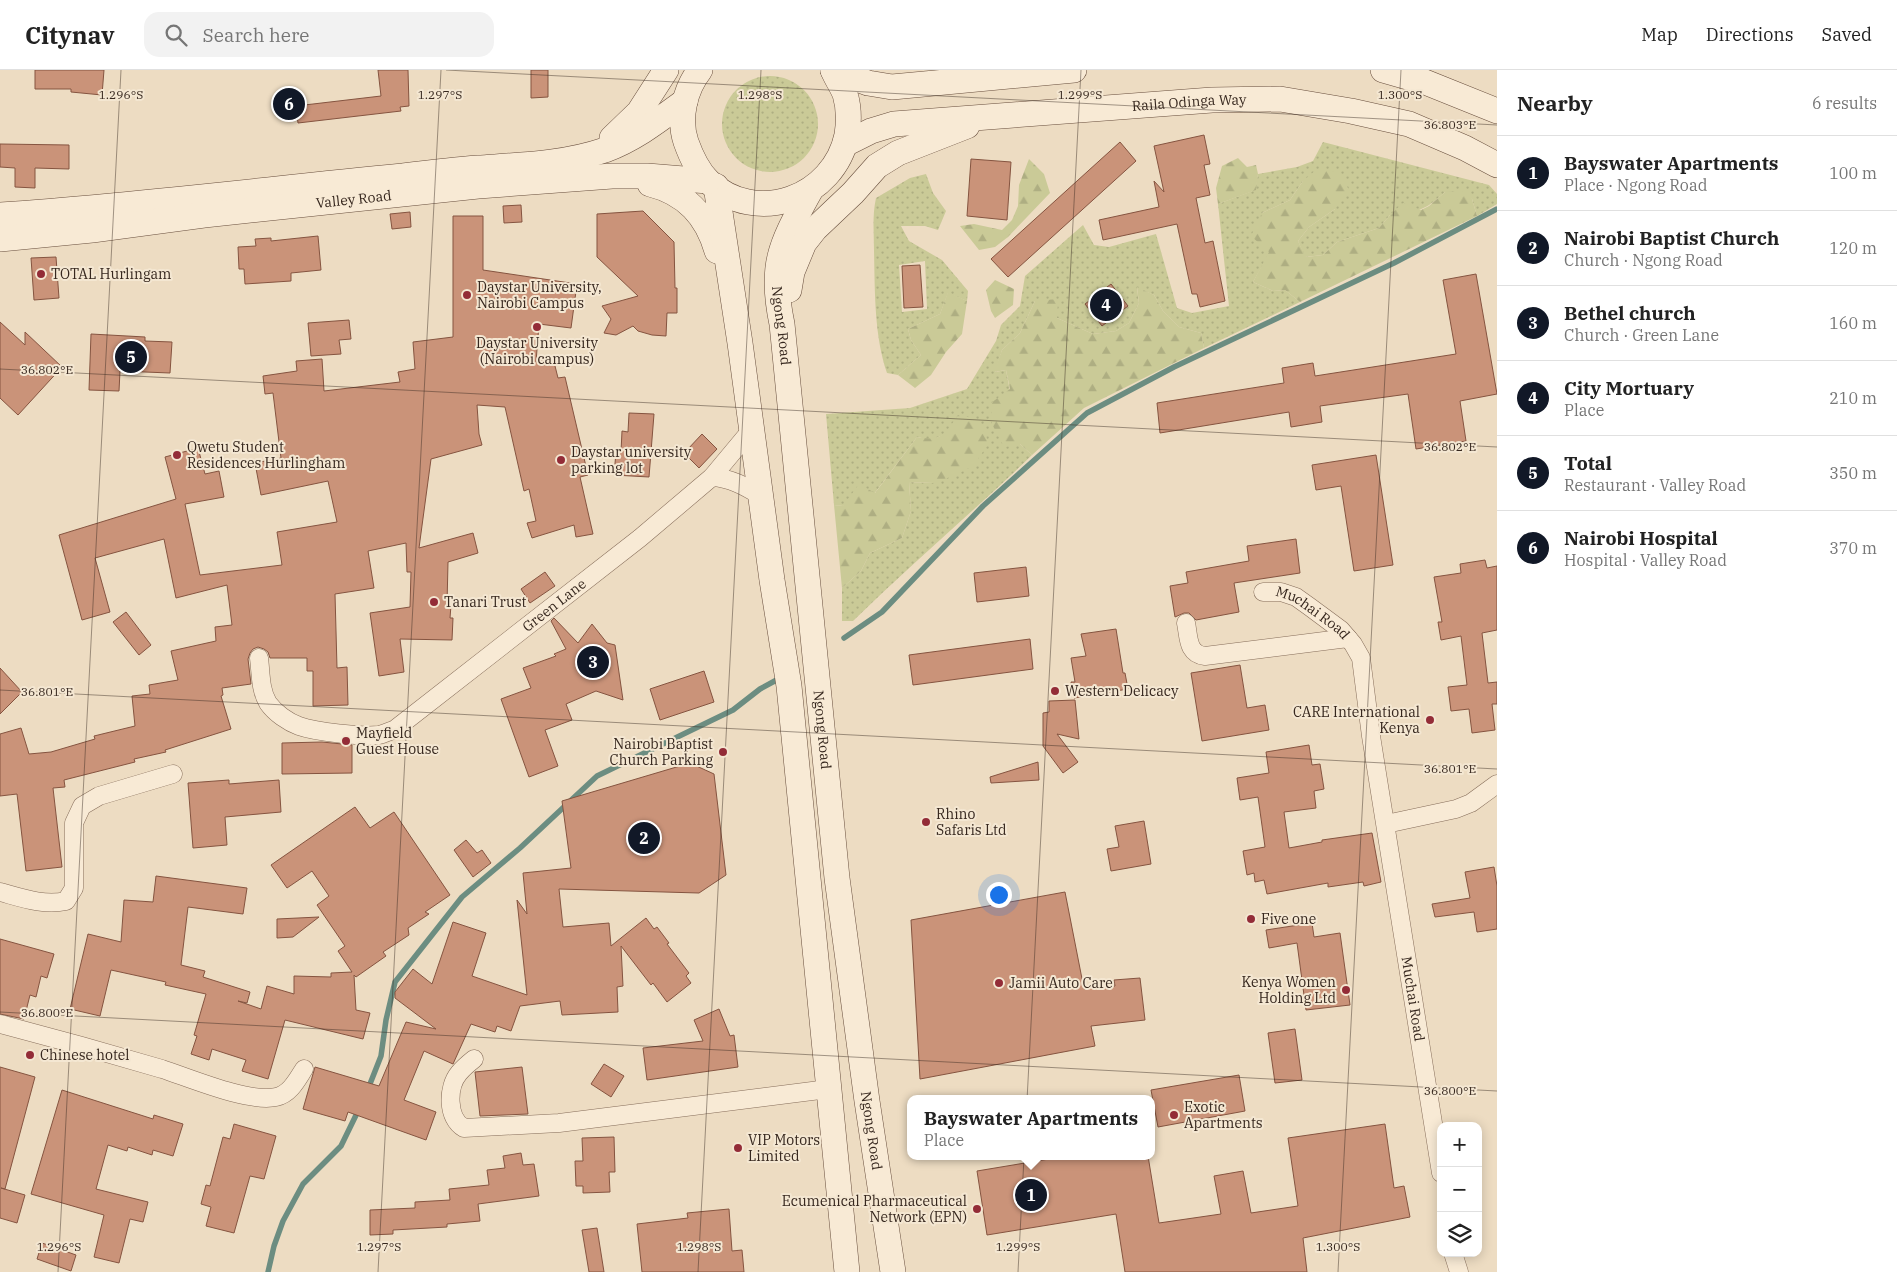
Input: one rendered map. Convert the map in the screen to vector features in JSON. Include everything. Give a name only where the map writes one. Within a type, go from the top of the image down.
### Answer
[{"type":"main road","points":[[596,153],[639,112],[666,70]]},
{"type":"main road","points":[[700,70],[693,79],[685,101],[683,133],[692,159],[712,183],[731,196],[758,204],[785,202],[810,191],[831,172],[845,144],[849,121],[845,94],[833,70]]},
{"type":"main road","points":[[833,70],[868,83],[892,87],[1074,70]]},
{"type":"main road","points":[[889,70],[965,79]]},
{"type":"main road","points":[[1383,70],[1425,82],[1497,111]]},
{"type":"main road","name":"Raila Odinga Way","points":[[845,144],[871,131],[894,124],[1212,100],[1280,99],[1351,111],[1409,124],[1465,148],[1497,165]]},
{"type":"main road","name":"Valley Road","points":[[0,215],[150,203],[201,196],[477,168],[538,164],[578,158],[636,137],[685,101]]},
{"type":"main road","points":[[782,324],[792,272],[804,243],[815,229],[853,193],[877,166],[898,153],[994,116]]},
{"type":"main road","points":[[623,176],[659,186],[677,194],[692,206],[712,234],[733,298]]},
{"type":"main road","name":"Valley Road","points":[[0,238],[92,230],[204,215],[425,191],[623,176],[647,176],[712,183]]},
{"type":"main road","name":"Ngong Road","points":[[712,183],[733,298],[772,580],[790,686],[847,1272]]},
{"type":"main road","name":"Ngong Road","points":[[810,191],[790,226],[781,250],[776,282],[777,297],[782,324],[837,878],[867,1101],[893,1272]]},
{"type":"street","name":"Green Lane","points":[[259,658],[263,694],[269,705],[282,716],[298,725],[312,729],[366,735],[381,735],[394,730],[640,538],[712,477],[752,428]]},
{"type":"street","points":[[712,477],[723,478],[745,486],[761,496]]},
{"type":"street","name":"Muchai Road","points":[[1263,592],[1280,592],[1296,597],[1341,630],[1353,644],[1361,658],[1371,736],[1440,1167]]},
{"type":"street","points":[[1186,623],[1191,649],[1197,655],[1205,656],[1348,638]]},
{"type":"street","points":[[0,892],[54,904],[66,901],[74,888],[74,824],[82,806],[99,796],[173,774]]},
{"type":"street","points":[[1386,824],[1456,809],[1471,803],[1497,784]]},
{"type":"street","points":[[0,1024],[262,1099],[278,1097],[292,1088],[304,1069]]},
{"type":"street","points":[[474,1059],[459,1072],[451,1094],[454,1119],[458,1125],[464,1128],[559,1122],[828,1089]]},
{"type":"street","points":[[1455,1257],[1459,1272]]},
{"type":"green space","points":[[770,76],[788,80],[804,90],[814,106],[818,124],[814,142],[804,158],[788,168],[770,172],[752,168],[736,158],[726,142],[722,124],[726,106],[736,90],[752,80]]},
{"type":"green space","points":[[1323,142],[1489,185],[1497,194],[1497,204],[1477,216],[1472,199],[1445,192],[1420,210],[1390,215],[1379,228],[1337,242],[1323,255],[1305,257],[1298,241],[1309,227],[1335,209],[1303,181],[1290,200],[1262,213],[1270,252],[1253,282],[1273,291],[1285,290],[1300,302],[1204,348],[1201,333],[1179,327],[1163,311],[1154,295],[1137,288],[1139,303],[1129,323],[1116,331],[1093,334],[1057,318],[1035,301],[1020,333],[1002,350],[995,372],[1006,370],[1020,444],[1032,455],[853,621],[842,621],[842,588],[861,571],[870,553],[902,538],[911,511],[909,482],[933,483],[946,434],[931,440],[917,437],[874,494],[843,506],[834,505],[826,414],[910,408],[967,389],[996,341],[1001,325],[1020,306],[1025,276],[1083,225],[1094,245],[1109,247],[1156,234],[1177,308],[1192,313],[1229,306],[1218,204],[1255,190],[1258,174],[1297,167],[1313,161]]},
{"type":"green space","points":[[1238,158],[1247,167],[1256,165],[1258,174],[1256,190],[1218,204],[1216,188],[1222,166]]},
{"type":"green space","points":[[1029,159],[1044,174],[1050,193],[1008,237],[995,247],[979,250],[960,226],[974,224],[1002,230],[1012,220],[1018,206],[1019,185]]},
{"type":"green space","points":[[1317,169],[1339,172],[1349,190],[1335,209],[1309,227],[1298,241],[1306,257],[1323,255],[1337,242],[1379,228],[1403,203],[1421,210],[1429,206],[1445,192],[1464,191],[1472,199],[1477,216],[1300,302],[1285,290],[1273,291],[1253,282],[1269,252],[1251,236],[1262,213],[1290,200],[1303,181]]},
{"type":"green space","points":[[926,174],[933,193],[946,211],[938,230],[925,226],[901,226],[909,241],[942,260],[968,291],[967,301],[948,293],[940,314],[908,329],[911,340],[921,355],[898,375],[887,373],[877,328],[874,211],[876,198],[910,178]],"holes":[[[925,261],[927,309],[902,312],[899,265]]]},
{"type":"green space","points":[[995,280],[1014,289],[1013,305],[995,318],[991,311],[986,290]]},
{"type":"green space","points":[[1137,287],[1154,295],[1163,311],[1179,327],[1201,333],[1204,348],[1084,408],[1032,455],[1020,444],[1004,447],[992,424],[991,403],[1010,389],[1006,370],[994,372],[1002,350],[1020,333],[1035,301],[1058,299],[1057,318],[1093,334],[1116,331],[1129,323],[1139,303]]},
{"type":"green space","points":[[948,292],[967,301],[962,334],[946,352],[931,375],[915,388],[898,375],[921,355],[911,340],[908,329],[940,314]]},
{"type":"green space","points":[[958,415],[978,419],[989,443],[973,466],[953,476],[933,483],[909,482],[911,511],[902,538],[870,553],[861,571],[842,588],[834,505],[843,506],[859,484],[875,493],[917,437],[932,438],[942,435]]},
{"type":"building","points":[[35,70],[104,70],[102,95],[71,92],[71,89],[35,89]]},
{"type":"building","points":[[378,70],[408,70],[409,106],[400,107],[401,111],[298,123],[296,106],[381,96]]},
{"type":"building","points":[[531,70],[548,70],[548,97],[531,98]]},
{"type":"building","points":[[1204,135],[1210,164],[1204,165],[1210,195],[1196,198],[1205,243],[1213,241],[1225,301],[1200,307],[1197,294],[1192,294],[1177,224],[1103,240],[1099,220],[1159,207],[1154,181],[1164,192],[1154,146]]},
{"type":"building","points":[[1120,142],[1136,161],[1008,277],[991,259]]},
{"type":"building","points":[[0,144],[69,145],[69,169],[35,168],[35,188],[15,187],[15,168],[0,167]]},
{"type":"building","points":[[971,159],[1011,162],[1007,220],[967,216]]},
{"type":"building","points":[[521,205],[522,222],[504,223],[503,206]]},
{"type":"building","points":[[643,211],[674,242],[677,313],[667,313],[666,336],[638,331],[633,326],[616,335],[604,333],[611,319],[602,306],[638,296],[597,257],[597,214]]},
{"type":"building","points":[[410,212],[411,227],[392,229],[390,214]]},
{"type":"building","points":[[453,216],[483,216],[483,270],[577,284],[571,328],[539,324],[536,362],[553,358],[558,378],[565,377],[588,475],[580,477],[593,534],[576,537],[574,525],[532,538],[527,523],[536,521],[529,489],[524,491],[505,407],[477,405],[479,434],[482,445],[431,459],[419,548],[473,533],[478,553],[448,562],[447,605],[451,605],[450,618],[453,618],[452,640],[400,639],[404,672],[379,676],[370,613],[410,607],[411,572],[407,572],[406,543],[368,551],[374,588],[335,594],[337,668],[347,667],[348,705],[313,706],[313,671],[307,671],[307,658],[270,658],[268,652],[264,649],[258,647],[253,649],[248,659],[251,684],[222,688],[223,695],[221,696],[231,729],[165,750],[166,752],[134,759],[135,762],[64,780],[65,787],[53,788],[62,867],[26,871],[17,794],[0,796],[0,734],[21,728],[29,754],[51,752],[95,739],[94,736],[135,726],[132,696],[150,694],[149,685],[178,680],[171,651],[216,641],[215,627],[232,625],[227,585],[176,598],[164,539],[95,558],[110,612],[82,620],[59,535],[176,499],[165,457],[198,448],[205,474],[219,471],[224,497],[185,504],[200,575],[282,565],[277,532],[337,522],[328,481],[261,495],[255,463],[281,458],[273,393],[265,394],[263,376],[297,371],[296,361],[322,359],[324,391],[400,382],[398,372],[415,369],[413,342],[453,337]]},
{"type":"building","points":[[318,236],[321,270],[291,273],[291,281],[245,284],[244,269],[239,269],[238,247],[256,246],[255,239],[271,238],[271,241]]},
{"type":"building","points":[[56,257],[59,298],[34,300],[31,258]]},
{"type":"building","points":[[920,265],[923,307],[904,308],[902,266]]},
{"type":"building","points":[[1476,274],[1497,394],[1460,401],[1466,441],[1416,449],[1408,394],[1320,406],[1322,422],[1291,427],[1289,412],[1160,433],[1157,403],[1284,383],[1282,368],[1313,363],[1315,376],[1456,354],[1443,280]]},
{"type":"building","points":[[1111,284],[1128,306],[1102,326],[1085,304]]},
{"type":"building","points":[[349,320],[351,339],[339,340],[341,354],[311,356],[308,323]]},
{"type":"building","points":[[0,322],[25,345],[25,332],[62,367],[18,415],[0,398]]},
{"type":"building","points":[[91,334],[145,337],[145,341],[172,342],[170,373],[120,371],[119,391],[89,390]]},
{"type":"building","points":[[629,413],[654,414],[649,477],[614,475],[616,452],[621,452],[622,431],[628,432]]},
{"type":"building","points":[[702,434],[717,449],[699,468],[687,456],[687,450]]},
{"type":"building","points":[[1376,455],[1393,565],[1354,571],[1341,486],[1316,490],[1312,465]]},
{"type":"building","points":[[1296,539],[1300,573],[1234,583],[1239,612],[1196,620],[1189,613],[1175,617],[1170,586],[1188,583],[1186,572],[1249,561],[1247,546]]},
{"type":"building","points":[[1485,560],[1487,568],[1497,566],[1497,630],[1482,633],[1488,683],[1497,682],[1497,704],[1492,704],[1495,730],[1472,733],[1469,709],[1451,711],[1448,687],[1467,685],[1461,636],[1441,640],[1438,622],[1442,622],[1434,577],[1461,573],[1460,564]]},
{"type":"building","points":[[1026,567],[1029,596],[977,602],[974,573]]},
{"type":"building","points":[[545,572],[555,586],[530,603],[521,589]]},
{"type":"building","points":[[126,612],[151,645],[139,655],[113,622]]},
{"type":"building","points":[[554,618],[578,643],[592,624],[607,643],[615,645],[623,700],[596,691],[566,704],[572,720],[545,730],[558,766],[529,777],[501,699],[531,688],[523,668],[556,656],[554,654],[566,649],[551,621]]},
{"type":"building","points":[[1116,629],[1123,673],[1125,673],[1128,689],[1074,698],[1071,682],[1075,682],[1071,658],[1086,656],[1081,634]]},
{"type":"building","points":[[1030,639],[1033,669],[913,685],[909,655]]},
{"type":"building","points":[[1240,665],[1247,708],[1265,705],[1269,730],[1202,741],[1191,673]]},
{"type":"building","points":[[0,668],[22,692],[0,714]]},
{"type":"building","points":[[704,671],[714,702],[660,720],[650,689]]},
{"type":"building","points":[[1075,700],[1079,739],[1057,734],[1078,762],[1063,773],[1043,746],[1043,713],[1049,712],[1049,701]]},
{"type":"building","points":[[322,742],[352,745],[352,773],[282,774],[282,743]]},
{"type":"building","points":[[1309,745],[1312,765],[1320,764],[1324,789],[1314,791],[1316,808],[1284,812],[1289,848],[1322,842],[1322,840],[1372,833],[1381,882],[1364,886],[1363,882],[1328,887],[1328,883],[1267,894],[1264,880],[1255,882],[1254,873],[1247,875],[1243,851],[1265,847],[1258,797],[1240,800],[1237,778],[1269,773],[1266,752]]},
{"type":"building","points":[[1038,762],[1039,780],[991,783],[990,777]]},
{"type":"building","points":[[690,763],[714,774],[726,875],[699,893],[559,889],[563,927],[609,923],[611,946],[646,918],[654,929],[657,927],[669,943],[667,944],[689,973],[686,976],[691,983],[667,1002],[653,983],[651,985],[621,946],[623,986],[617,987],[618,1012],[562,1015],[560,1001],[520,1006],[511,1031],[497,1026],[495,1032],[471,1024],[453,1064],[424,1051],[404,1100],[436,1112],[426,1140],[348,1112],[345,1121],[303,1109],[315,1067],[379,1086],[406,1022],[436,1029],[395,998],[395,992],[413,969],[432,984],[453,922],[486,933],[472,976],[527,995],[517,900],[527,914],[523,873],[571,868],[562,801]]},
{"type":"building","points":[[229,780],[229,784],[279,780],[281,812],[225,817],[227,845],[193,848],[188,783]]},
{"type":"building","points":[[355,807],[370,828],[394,812],[450,895],[425,912],[429,914],[408,928],[409,935],[383,952],[386,956],[356,977],[354,975],[356,1010],[370,1013],[363,1039],[285,1020],[268,1079],[242,1071],[246,1060],[212,1049],[209,1060],[191,1054],[197,1036],[194,1035],[206,994],[165,985],[166,982],[111,970],[100,1016],[70,1009],[88,934],[121,942],[124,900],[153,902],[156,876],[247,888],[243,914],[188,907],[181,965],[205,971],[203,977],[250,992],[247,1003],[238,1001],[261,1009],[267,986],[294,994],[294,976],[331,977],[331,973],[352,972],[338,951],[345,946],[317,905],[329,896],[312,871],[287,888],[271,865]]},
{"type":"building","points":[[1144,821],[1151,864],[1111,871],[1107,849],[1119,847],[1115,826]]},
{"type":"building","points":[[466,840],[477,853],[482,850],[491,863],[473,877],[454,850]]},
{"type":"building","points":[[1494,867],[1497,886],[1497,929],[1477,932],[1474,912],[1435,917],[1432,904],[1470,898],[1465,872]]},
{"type":"building","name":"Jamii Auto Care","points":[[1065,892],[1084,989],[1115,986],[1114,980],[1140,978],[1145,1020],[1091,1026],[1095,1046],[920,1079],[911,920]]},
{"type":"building","points":[[319,917],[293,937],[277,938],[277,919]]},
{"type":"building","points":[[1312,923],[1314,937],[1340,933],[1350,1005],[1306,1010],[1297,943],[1269,948],[1266,930]]},
{"type":"building","points":[[0,939],[54,954],[47,978],[41,976],[36,997],[30,995],[24,1019],[0,1014]]},
{"type":"building","points":[[719,1009],[730,1036],[734,1035],[738,1067],[647,1080],[643,1048],[703,1041],[694,1020]]},
{"type":"building","points":[[1295,1029],[1302,1080],[1275,1083],[1268,1033]]},
{"type":"building","points":[[604,1064],[624,1076],[611,1097],[591,1084]]},
{"type":"building","points":[[0,1067],[35,1077],[5,1189],[1,1188],[25,1195],[17,1223],[0,1218]]},
{"type":"building","points":[[522,1067],[528,1114],[480,1116],[475,1072]]},
{"type":"building","points":[[1239,1075],[1245,1111],[1158,1127],[1155,1111],[1155,1095],[1152,1095],[1151,1090]]},
{"type":"building","points":[[62,1090],[153,1119],[154,1115],[183,1124],[173,1156],[153,1150],[152,1155],[128,1147],[127,1151],[108,1145],[96,1189],[148,1202],[143,1222],[130,1219],[119,1263],[94,1257],[104,1215],[31,1194]]},
{"type":"building","points":[[234,1124],[276,1136],[264,1179],[250,1176],[234,1233],[206,1226],[211,1207],[201,1204],[206,1185],[210,1186],[223,1137],[230,1139]]},
{"type":"building","points":[[1385,1124],[1394,1188],[1404,1186],[1410,1217],[1303,1238],[1307,1272],[1125,1272],[1116,1214],[987,1235],[977,1171],[1043,1160],[1149,1160],[1159,1223],[1221,1214],[1214,1176],[1243,1171],[1251,1213],[1298,1206],[1288,1138]]},
{"type":"building","points":[[614,1137],[615,1172],[609,1172],[610,1192],[583,1193],[583,1186],[576,1186],[575,1161],[583,1161],[582,1138]]},
{"type":"building","points":[[521,1153],[523,1165],[534,1164],[539,1196],[478,1204],[480,1221],[447,1224],[447,1227],[393,1230],[393,1234],[370,1235],[370,1210],[415,1208],[415,1202],[450,1200],[449,1189],[489,1185],[487,1170],[505,1168],[503,1156]]},
{"type":"building","points":[[729,1209],[732,1251],[742,1250],[744,1272],[642,1272],[637,1224],[688,1218],[687,1213]]},
{"type":"building","points":[[597,1228],[604,1272],[589,1272],[582,1230]]},
{"type":"building","points":[[42,1243],[76,1255],[71,1271],[37,1259]]},
{"type":"waterway","points":[[844,638],[882,612],[983,506],[1087,413],[1174,367],[1394,263],[1497,209]]},
{"type":"waterway","points":[[368,1089],[381,1056],[386,1020],[395,982],[462,897],[520,848],[597,776],[733,710],[760,689],[782,677]]},
{"type":"waterway","points":[[268,1272],[274,1246],[283,1221],[303,1184],[341,1146],[359,1109]]},
{"type":"place","name":"Nairobi Hospital","points":[[289,104]]},
{"type":"place","name":"TOTAL Hurlingam","points":[[41,274]]},
{"type":"place","name":"Daystar University, Nairobi Campus","points":[[467,295]]},
{"type":"place","name":"City Mortuary","points":[[1106,305]]},
{"type":"place","name":"Daystar University (Nairobi campus)","points":[[537,327]]},
{"type":"place","name":"Total","points":[[131,357]]},
{"type":"place","name":"Qwetu Student Residences Hurlingham","points":[[177,455]]},
{"type":"place","name":"Daystar university parking lot","points":[[561,460]]},
{"type":"place","name":"Tanari Trust","points":[[434,602]]},
{"type":"place","name":"Bethel church","points":[[593,662]]},
{"type":"place","name":"Western Delicacy","points":[[1055,691]]},
{"type":"place","name":"CARE International Kenya","points":[[1430,720]]},
{"type":"place","name":"Mayfield Guest House","points":[[346,741]]},
{"type":"place","name":"Nairobi Baptist Church Parking","points":[[723,752]]},
{"type":"place","name":"Rhino Safaris Ltd","points":[[926,822]]},
{"type":"place","name":"Nairobi Baptist Church","points":[[644,838]]},
{"type":"place","name":"Five one","points":[[1251,919]]},
{"type":"place","name":"Jamii Auto Care","points":[[999,983]]},
{"type":"place","name":"Kenya Women Holding Ltd","points":[[1346,990]]},
{"type":"place","name":"Chinese hotel","points":[[30,1055]]},
{"type":"place","name":"Exotic Apartments","points":[[1174,1115]]},
{"type":"place","name":"VIP Motors Limited","points":[[738,1148]]},
{"type":"place","name":"Bayswater Apartments","points":[[1031,1195]]},
{"type":"place","name":"Ecumenical Pharmaceutical Network (EPN)","points":[[977,1209]]}]
